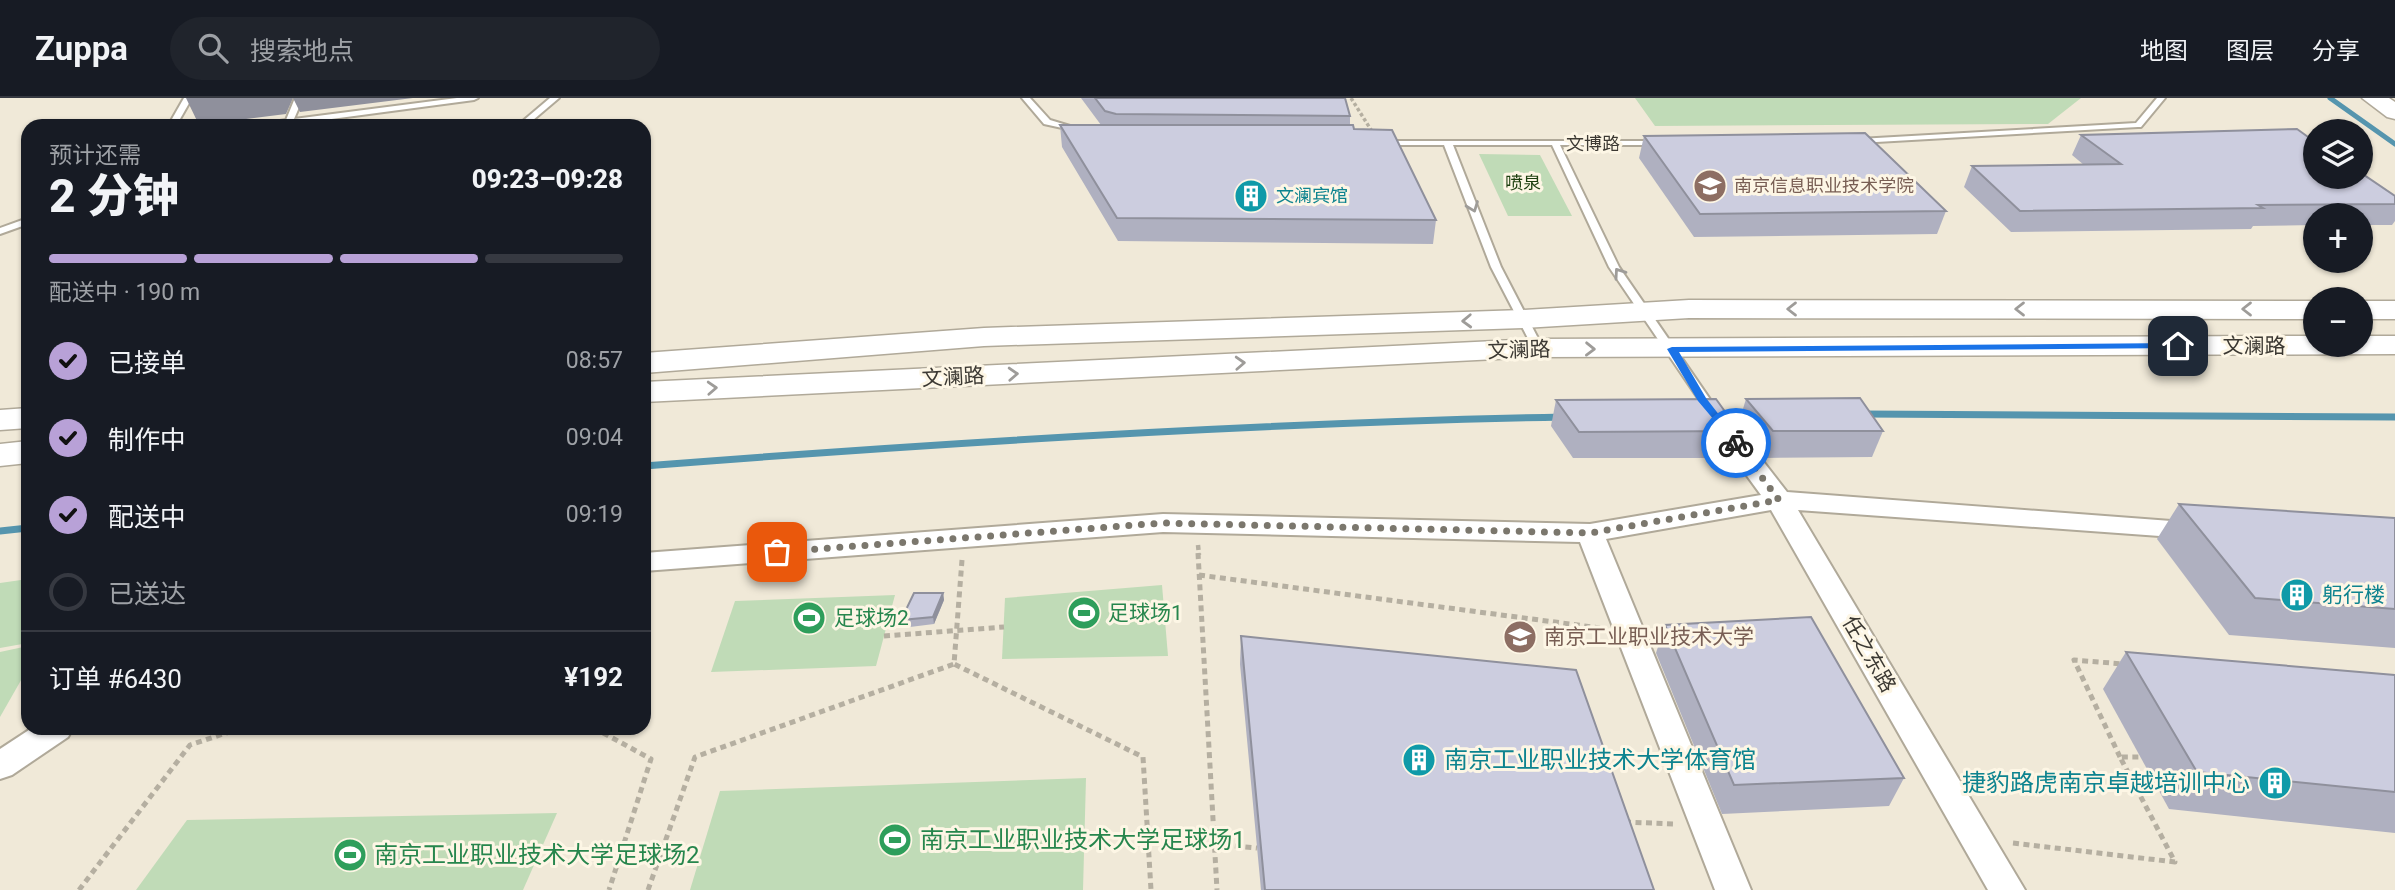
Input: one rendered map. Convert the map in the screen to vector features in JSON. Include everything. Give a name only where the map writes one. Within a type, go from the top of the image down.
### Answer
[{"type":"main road","points":[[2373,98],[2395,112]]},
{"type":"main road","name":"文澜路","points":[[651,362],[984,337],[1523,319],[1689,309],[2303,310]]},
{"type":"main road","points":[[2373,310],[2395,310]]},
{"type":"main road","name":"文澜路","points":[[651,392],[1538,348],[2395,345]]},
{"type":"main road","points":[[0,420],[21,418]]},
{"type":"main road","points":[[0,455],[21,454]]},
{"type":"street","name":"任之东路","points":[[1722,425],[1779,500],[2007,890]]},
{"type":"street","points":[[651,561],[1197,522],[1590,533],[1779,500],[2231,532]]},
{"type":"street","points":[[1590,533],[1733,890]]},
{"type":"street","points":[[0,766],[46,735]]},
{"type":"lane","points":[[176,119],[188,98]]},
{"type":"lane","points":[[290,119],[299,98]]},
{"type":"lane","points":[[312,119],[474,98]]},
{"type":"lane","points":[[530,119],[555,98]]},
{"type":"lane","points":[[1026,98],[1047,122],[1082,131]]},
{"type":"lane","points":[[1854,141],[2138,125],[2161,98]]},
{"type":"lane","name":"文博路","points":[[1367,143],[1675,143]]},
{"type":"lane","points":[[1448,144],[1496,267],[1538,348]]},
{"type":"lane","points":[[1555,144],[1614,267],[1722,425]]},
{"type":"lane","points":[[0,231],[21,224]]},
{"type":"path","points":[[1351,98],[1380,143]]},
{"type":"path","points":[[1197,522],[1217,890]]},
{"type":"path","points":[[954,664],[964,538]]},
{"type":"path","points":[[1199,575],[1630,632]]},
{"type":"path","points":[[884,636],[923,629],[1004,628]]},
{"type":"path","points":[[1978,839],[2175,862],[2120,757],[2074,660],[2127,664]]},
{"type":"path","points":[[648,890],[695,757],[954,664],[1143,757],[1152,890]]},
{"type":"path","points":[[79,890],[190,745],[220,735]]},
{"type":"path","points":[[607,735],[651,759],[609,890]]},
{"type":"path","points":[[2120,757],[2140,757]]},
{"type":"path","points":[[1611,821],[1707,825]]},
{"type":"path","points":[[1214,844],[1257,848]]},
{"type":"green space","points":[[1635,98],[2081,98],[2048,124],[1655,126]]},
{"type":"green space","name":"喷泉","points":[[1479,154],[1540,155],[1572,216],[1508,216]]},
{"type":"green space","points":[[21,580],[21,644],[0,648],[0,583]]},
{"type":"green space","name":"足球场1","points":[[1162,585],[1168,656],[1002,659],[1005,598]]},
{"type":"green space","name":"足球场2","points":[[895,595],[876,666],[711,672],[735,601]]},
{"type":"green space","points":[[21,648],[21,680],[0,717],[0,652]]},
{"type":"green space","name":"南京工业职业技术大学足球场1","points":[[1086,778],[1083,890],[690,890],[720,791]]},
{"type":"green space","name":"南京工业职业技术大学足球场2","points":[[557,813],[523,890],[136,890],[187,820]]},
{"type":"building","points":[[1095,98],[1345,98],[1350,116],[1116,114],[1105,111]]},
{"type":"building","name":"文澜宾馆","points":[[1060,125],[1353,125],[1354,129],[1392,130],[1436,220],[1117,218]]},
{"type":"building","points":[[2297,129],[2303,133],[2303,189],[2373,189],[2373,181],[2395,196],[2395,204],[2303,203],[2258,205],[2263,208],[2020,211],[1972,166],[2121,164],[2081,135]]},
{"type":"building","points":[[1865,133],[1946,211],[1700,214],[1644,136]]},
{"type":"building","points":[[1860,398],[1883,431],[1773,431],[1746,399]]},
{"type":"building","points":[[1716,399],[1739,431],[1579,432],[1556,400]]},
{"type":"building","points":[[2179,504],[2395,518],[2395,609],[2255,598]]},
{"type":"building","points":[[914,593],[943,593],[933,617],[901,620]]},
{"type":"building","points":[[1811,617],[1904,778],[1734,785],[1665,625]]},
{"type":"building","name":"南京工业职业技术大学体育馆","points":[[1241,636],[1576,670],[1654,890],[1265,890]]},
{"type":"building","points":[[2126,652],[2395,675],[2395,792],[2197,772]]},
{"type":"waterway","points":[[2330,98],[2395,144]]},
{"type":"waterway","points":[[1716,415],[1752,414]]},
{"type":"waterway","points":[[1863,414],[2395,417]]},
{"type":"waterway","points":[[651,465],[1104,435],[1564,417]]},
{"type":"waterway","points":[[0,531],[21,529]]},
{"type":"way so far","points":[[777,552],[1197,522],[1590,533],[1779,500],[1736,443]]},
{"type":"place","name":"南京信息职业技术学院","points":[[1710,186]]},
{"type":"place","name":"文澜宾馆","points":[[1251,196]]},
{"type":"place","name":"躬行楼","points":[[2297,595]]},
{"type":"place","name":"足球场1","points":[[1084,613]]},
{"type":"place","name":"足球场2","points":[[809,618]]},
{"type":"place","name":"南京工业职业技术大学","points":[[1520,637]]},
{"type":"place","name":"南京工业职业技术大学体育馆","points":[[1419,760]]},
{"type":"place","name":"捷豹路虎南京卓越培训中心","points":[[2275,783]]},
{"type":"place","name":"南京工业职业技术大学足球场1","points":[[895,840]]},
{"type":"place","name":"南京工业职业技术大学足球场2","points":[[350,855]]},
{"type":"route","points":[[1736,443],[1702,399],[1672,349],[2178,346]]}]
